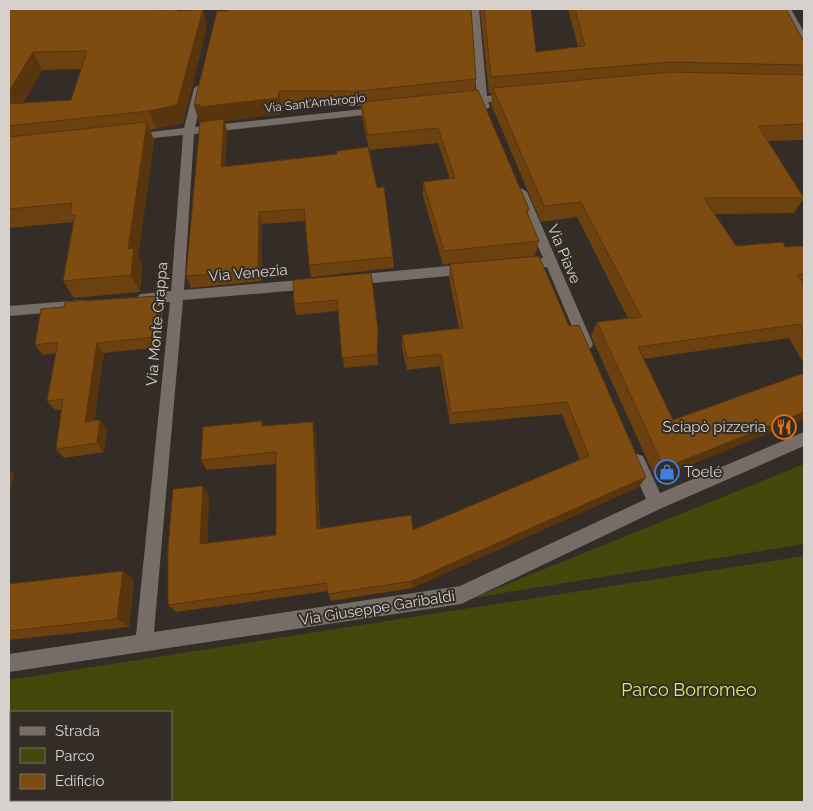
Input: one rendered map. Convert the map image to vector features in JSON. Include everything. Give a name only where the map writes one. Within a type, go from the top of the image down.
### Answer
[{"type":"street","points":[[474,9],[482,99],[490,117]]},
{"type":"street","points":[[786,9],[804,40]]},
{"type":"street","name":"Via Monte Grappa","points":[[144,644],[189,131],[202,74]]},
{"type":"street","points":[[453,102],[520,96]]},
{"type":"street","name":"Via Sant'Ambrogio","points":[[125,138],[394,108]]},
{"type":"street","name":"Via Piave","points":[[516,180],[593,360]]},
{"type":"street","points":[[511,266],[550,262]]},
{"type":"street","name":"Via Venezia","points":[[128,300],[481,268]]},
{"type":"street","points":[[9,311],[99,303]]},
{"type":"street","name":"Via Giuseppe Garibaldi","points":[[9,663],[461,595],[656,503],[804,439]]},
{"type":"street","points":[[632,449],[656,503]]},
{"type":"green space","points":[[804,464],[804,544],[473,598]]},
{"type":"green space","name":"Parco Borromeo","points":[[804,556],[804,802],[9,802],[9,680]]},
{"type":"building","points":[[9,9],[178,9],[178,11],[203,9],[177,105],[149,111],[9,126],[9,104],[71,100],[87,51],[33,52],[9,91]]},
{"type":"building","points":[[228,9],[471,9],[476,79],[359,91],[279,91],[278,98],[200,107],[200,104],[194,105],[217,11],[227,11]]},
{"type":"building","points":[[484,9],[531,9],[536,52],[585,46],[575,9],[786,9],[804,42],[804,65],[670,62],[491,77]]},
{"type":"building","points":[[670,72],[804,75],[804,124],[758,126],[804,198],[704,198],[736,246],[783,242],[785,247],[804,246],[804,274],[797,274],[804,285],[804,331],[800,324],[638,347],[673,420],[804,373],[804,412],[664,468],[597,322],[641,317],[581,202],[544,206],[493,88]]},
{"type":"building","points":[[478,90],[529,209],[526,210],[539,241],[444,251],[423,182],[455,178],[438,128],[368,135],[361,102]]},
{"type":"building","points":[[224,119],[221,167],[337,154],[337,151],[368,147],[377,188],[384,187],[393,257],[309,265],[304,209],[259,212],[258,270],[186,276],[200,122]]},
{"type":"building","points":[[147,122],[128,249],[134,248],[131,275],[63,281],[75,215],[70,215],[72,203],[9,209],[9,137]]},
{"type":"building","points":[[539,256],[569,326],[579,325],[646,477],[412,581],[328,594],[326,583],[168,605],[168,548],[173,489],[203,486],[200,544],[276,535],[276,452],[201,460],[203,427],[262,421],[262,426],[313,422],[317,529],[411,515],[413,530],[589,456],[567,402],[451,413],[441,354],[407,358],[402,335],[463,328],[450,264]]},
{"type":"building","points":[[371,273],[378,329],[377,354],[342,358],[337,300],[294,304],[293,280]]},
{"type":"building","points":[[158,296],[155,337],[97,343],[85,422],[100,420],[97,443],[56,449],[63,399],[47,401],[58,342],[35,345],[41,309],[64,307],[65,302]]},
{"type":"building","points":[[123,571],[117,619],[9,631],[9,584]]},
{"type":"place","name":"Sciapò pizzeria","points":[[784,427]]},
{"type":"place","name":"Toelé","points":[[667,472]]}]
